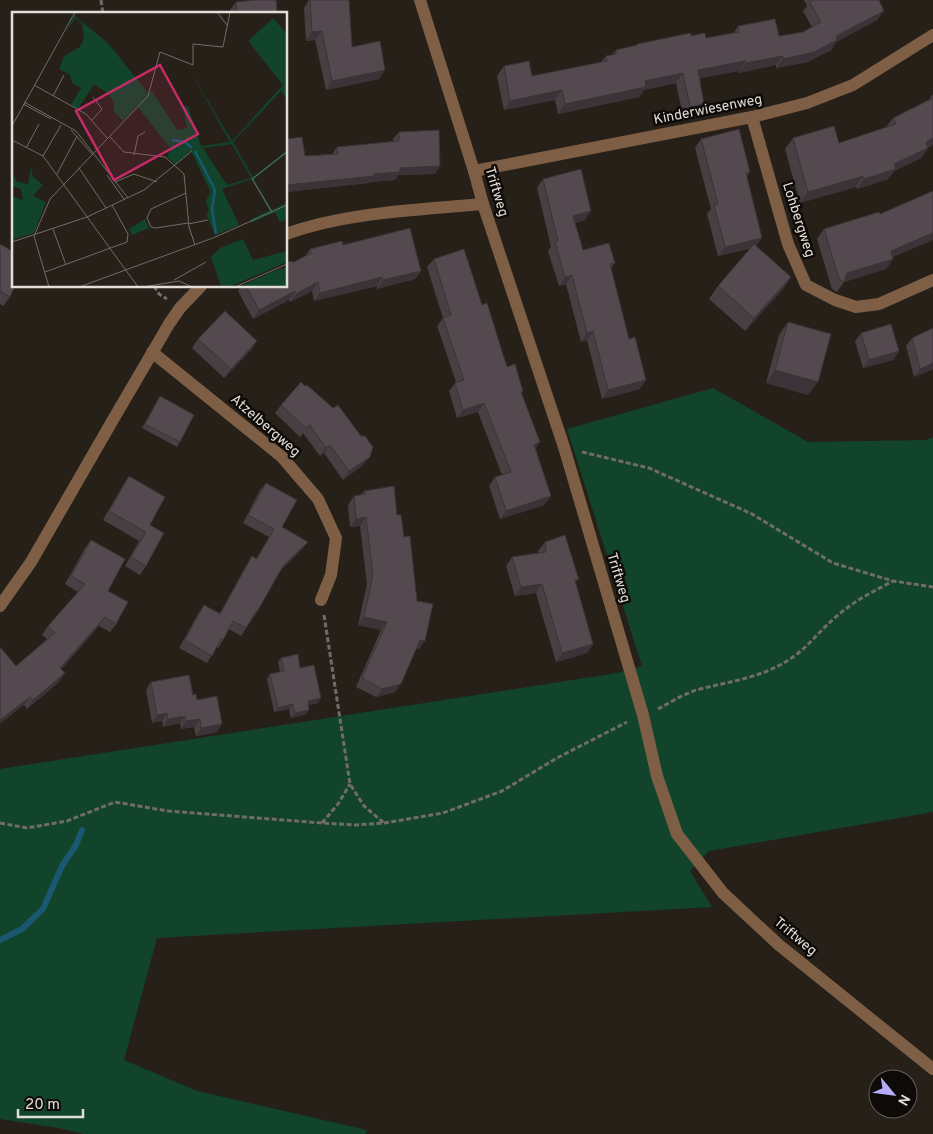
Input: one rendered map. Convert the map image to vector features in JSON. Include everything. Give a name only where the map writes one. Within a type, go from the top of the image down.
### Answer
[{"type":"street","name":"Triftweg","points":[[420,0],[483,204],[564,448],[643,715],[657,776],[677,834],[723,893],[779,945],[933,1069]]},
{"type":"street","name":"Kinderwiesenweg","points":[[474,171],[752,117],[807,103],[853,85],[933,35]]},
{"type":"street","name":"Lohbergweg","points":[[752,117],[788,244],[806,285],[835,300],[856,307],[879,304],[933,280]]},
{"type":"street","points":[[288,233],[306,227],[371,215],[483,204]]},
{"type":"street","points":[[0,606],[31,562],[152,352],[180,308],[199,288]]},
{"type":"street","name":"Atzelbergweg","points":[[152,352],[282,457],[318,499],[336,538],[331,575],[322,600]]},
{"type":"path","points":[[564,448],[649,468],[752,514],[834,563],[893,581],[933,587]]},
{"type":"path","points":[[0,823],[27,828],[35,827],[67,821],[115,802],[168,811],[322,823],[384,823],[442,813],[502,791],[557,758],[697,690],[740,680],[767,671],[793,657],[817,637],[838,615],[863,597],[893,581]]},
{"type":"path","points":[[322,600],[350,784],[364,806],[384,823]]},
{"type":"path","points":[[322,823],[338,804],[350,784]]},
{"type":"green space","points":[[713,388],[808,442],[926,440],[933,437],[933,812],[709,851],[690,871],[712,907],[157,938],[124,1060],[197,1091],[367,1130],[365,1134],[84,1134],[59,1128],[0,1119],[0,769],[617,673],[642,666],[567,429]]},
{"type":"building","points":[[276,0],[277,12],[237,12],[236,2]]},
{"type":"building","points":[[310,0],[349,0],[352,47],[380,41],[385,70],[332,81],[322,31],[312,32]]},
{"type":"building","points":[[813,0],[879,0],[884,11],[836,36],[837,40],[814,52],[783,59],[783,56],[698,70],[704,104],[690,107],[683,73],[645,81],[646,87],[565,104],[562,90],[510,101],[504,66],[529,61],[532,76],[607,61],[606,56],[616,54],[616,50],[637,44],[691,33],[691,36],[705,33],[706,38],[739,32],[738,26],[775,19],[779,36],[803,32],[821,22],[810,2]]},
{"type":"building","points":[[933,98],[933,138],[926,142],[928,148],[894,164],[896,169],[864,179],[863,176],[808,192],[793,138],[834,126],[839,143],[896,124],[893,118]]},
{"type":"building","points":[[739,129],[750,172],[746,173],[762,238],[725,247],[714,205],[718,204],[701,139]]},
{"type":"building","points":[[439,130],[440,166],[400,168],[400,172],[374,174],[374,176],[288,185],[288,139],[302,137],[305,156],[338,154],[337,147],[399,141],[399,132]]},
{"type":"building","points":[[581,169],[591,211],[573,216],[583,250],[609,243],[615,263],[610,264],[629,339],[635,337],[646,380],[608,390],[593,331],[587,333],[572,275],[565,277],[555,242],[558,241],[543,179]]},
{"type":"building","points":[[933,191],[933,233],[891,251],[893,259],[847,273],[844,282],[839,279],[824,229],[879,212],[880,214]]},
{"type":"building","points":[[410,228],[421,271],[383,280],[382,277],[320,293],[318,282],[296,294],[295,291],[259,310],[247,288],[288,288],[288,261],[294,262],[311,253],[310,249],[342,241],[343,245]]},
{"type":"building","points":[[0,244],[12,251],[12,288],[14,288],[10,297],[0,291]]},
{"type":"building","points":[[754,244],[791,277],[754,318],[718,286]]},
{"type":"building","points":[[464,249],[482,305],[487,303],[507,367],[515,364],[523,391],[521,392],[540,442],[534,445],[551,496],[506,511],[495,477],[511,472],[484,403],[463,410],[455,383],[464,380],[443,318],[451,315],[434,259]]},
{"type":"building","points":[[225,311],[257,341],[231,369],[198,339]]},
{"type":"building","points":[[788,322],[831,334],[818,382],[775,370]]},
{"type":"building","points":[[891,324],[899,351],[869,360],[861,333]]},
{"type":"building","points":[[933,328],[933,363],[920,369],[912,338]]},
{"type":"building","points":[[301,382],[333,408],[338,405],[361,436],[365,436],[373,447],[370,457],[349,471],[330,445],[326,448],[310,425],[306,428],[281,405]]},
{"type":"building","points":[[160,396],[194,415],[180,442],[145,424]]},
{"type":"building","points":[[129,476],[165,497],[150,525],[164,533],[146,566],[131,557],[146,532],[109,511]]},
{"type":"building","points":[[266,483],[297,500],[282,527],[308,542],[283,566],[246,628],[233,621],[212,656],[185,640],[204,605],[220,614],[252,556],[257,559],[274,529],[248,515]]},
{"type":"building","points":[[394,486],[397,515],[401,515],[404,537],[410,536],[417,601],[433,604],[425,641],[420,640],[401,684],[382,689],[362,678],[387,622],[364,617],[373,575],[366,517],[356,519],[354,496],[366,494],[364,491]]},
{"type":"building","points":[[565,535],[579,580],[575,580],[593,644],[562,653],[542,584],[521,587],[512,557],[546,552],[545,542]]},
{"type":"building","points":[[91,540],[125,559],[108,591],[128,602],[116,624],[105,617],[60,668],[65,673],[33,700],[30,697],[0,720],[0,647],[16,666],[55,633],[48,626],[85,584],[71,576]]},
{"type":"building","points":[[298,654],[300,668],[314,665],[321,698],[308,701],[309,710],[295,713],[293,704],[278,708],[270,674],[284,671],[281,658]]},
{"type":"building","points":[[189,675],[193,695],[196,694],[197,700],[217,696],[222,724],[201,728],[200,719],[186,721],[185,716],[168,719],[167,713],[157,715],[151,682]]},
{"type":"waterway","points":[[0,940],[22,929],[43,909],[62,866],[76,845],[82,830]]}]
